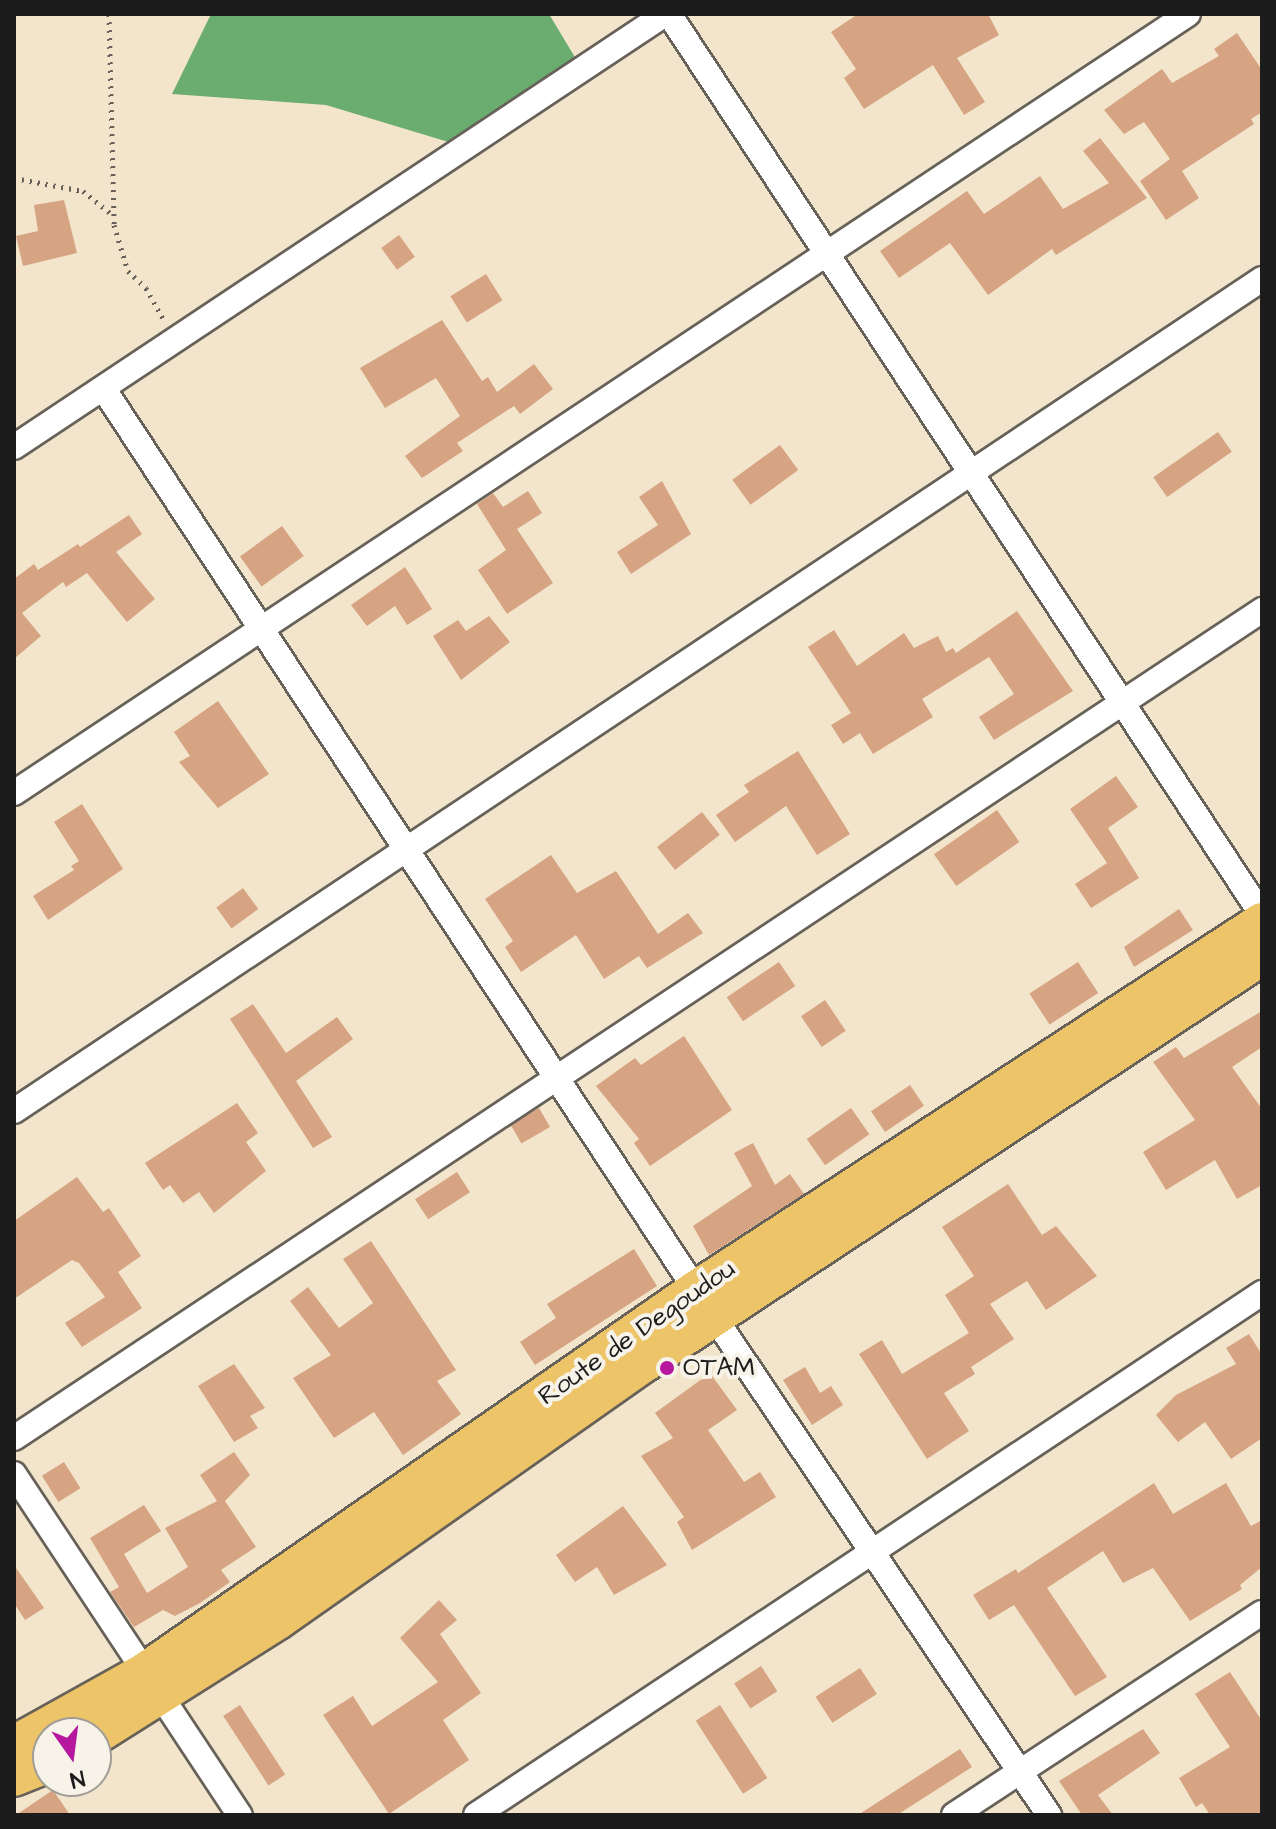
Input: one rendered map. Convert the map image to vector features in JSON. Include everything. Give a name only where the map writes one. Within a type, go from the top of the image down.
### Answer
[{"type":"main road","name":"Route de Degoudou","points":[[14,1745],[154,1683],[446,1507],[705,1303],[1262,922]]},
{"type":"main road","name":"Route de Degoudou","points":[[705,1303],[1262,956]]},
{"type":"main road","name":"Route de Degoudou","points":[[112,1721],[154,1683]]},
{"type":"street","points":[[14,447],[667,14],[1262,915]]},
{"type":"street","points":[[14,793],[1188,14]]},
{"type":"street","points":[[14,1111],[1262,279]]},
{"type":"street","points":[[103,388],[559,1076],[705,1303],[1049,1815]]},
{"type":"street","points":[[14,1438],[1262,610]]},
{"type":"street","points":[[476,1815],[1262,1293]]},
{"type":"street","points":[[14,1474],[240,1815]]},
{"type":"street","points":[[954,1815],[1262,1613]]},
{"type":"path","points":[[109,14],[114,216],[128,271],[161,312],[170,343]]},
{"type":"path","points":[[14,178],[83,191],[114,216]]},
{"type":"green space","points":[[211,14],[549,14],[582,69],[465,147],[326,105],[172,94]]},
{"type":"building","points":[[858,14],[988,14],[999,35],[957,58],[985,102],[964,115],[933,65],[864,109],[844,78],[856,69],[831,32]]},
{"type":"building","points":[[1237,33],[1262,70],[1262,112],[1251,119],[1254,124],[1182,171],[1199,198],[1166,220],[1140,181],[1170,159],[1144,122],[1124,134],[1104,110],[1162,69],[1172,83],[1219,56],[1214,49]]},
{"type":"building","points":[[1100,138],[1147,198],[1056,255],[1052,249],[988,295],[950,243],[899,278],[880,251],[967,191],[984,214],[1040,176],[1063,209],[1109,183],[1083,151]]},
{"type":"building","points":[[64,200],[77,253],[23,266],[16,236],[38,231],[34,205]]},
{"type":"building","points":[[399,235],[415,257],[397,270],[381,248]]},
{"type":"building","points":[[486,274],[502,300],[467,323],[450,296]]},
{"type":"building","points":[[442,320],[482,381],[488,377],[497,392],[534,364],[553,389],[520,414],[514,406],[457,443],[463,451],[422,478],[405,456],[460,416],[436,378],[385,408],[360,368]]},
{"type":"building","points":[[1218,432],[1232,452],[1167,497],[1153,477]]},
{"type":"building","points":[[780,445],[798,470],[750,505],[732,480]]},
{"type":"building","points":[[662,481],[691,534],[631,574],[617,552],[658,525],[639,497]]},
{"type":"building","points":[[528,491],[542,513],[517,529],[553,583],[507,614],[478,570],[506,550],[477,504],[493,493],[503,507]]},
{"type":"building","points":[[129,515],[142,534],[116,552],[155,599],[127,622],[87,573],[66,587],[63,582],[22,613],[41,636],[14,659],[14,579],[34,564],[38,570],[78,544],[80,547]]},
{"type":"building","points":[[282,526],[304,556],[262,586],[240,557]]},
{"type":"building","points":[[405,567],[432,609],[407,625],[395,606],[367,626],[351,605]]},
{"type":"building","points":[[1017,611],[1073,691],[994,740],[979,717],[1014,694],[989,657],[922,699],[933,717],[873,754],[860,733],[843,744],[831,725],[851,713],[808,647],[834,630],[857,666],[904,633],[914,648],[938,636],[946,652],[953,648],[956,653]]},
{"type":"building","points":[[489,616],[510,642],[461,680],[433,636],[458,620],[466,631]]},
{"type":"building","points":[[218,701],[269,774],[218,808],[179,762],[190,756],[174,732]]},
{"type":"building","points":[[798,751],[850,834],[817,855],[786,806],[735,842],[716,815],[749,792],[744,785]]},
{"type":"building","points":[[1116,776],[1138,807],[1108,828],[1139,878],[1091,908],[1075,884],[1107,863],[1070,809]]},
{"type":"building","points":[[82,804],[123,869],[48,920],[33,896],[74,870],[71,866],[79,861],[54,822]]},
{"type":"building","points":[[997,810],[1019,842],[956,886],[934,854]]},
{"type":"building","points":[[702,812],[720,835],[675,870],[657,847]]},
{"type":"building","points":[[551,855],[577,893],[616,871],[658,934],[688,913],[703,933],[647,968],[639,956],[604,979],[576,935],[521,972],[505,947],[513,941],[485,899]]},
{"type":"building","points":[[243,888],[258,909],[232,928],[216,907]]},
{"type":"building","points":[[1179,909],[1193,930],[1134,967],[1124,947]]},
{"type":"building","points":[[779,962],[795,986],[743,1021],[727,997]]},
{"type":"building","points":[[1078,962],[1098,993],[1050,1025],[1029,994]]},
{"type":"building","points":[[825,1000],[846,1031],[822,1047],[801,1016]]},
{"type":"building","points":[[253,1004],[286,1053],[337,1017],[353,1039],[296,1081],[332,1137],[313,1148],[230,1019]]},
{"type":"building","points":[[1262,1011],[1262,1047],[1232,1067],[1262,1109],[1262,1185],[1237,1199],[1215,1160],[1166,1190],[1143,1152],[1195,1120],[1153,1062],[1176,1047],[1184,1058]]},
{"type":"building","points":[[684,1036],[732,1110],[650,1166],[634,1143],[639,1139],[596,1086],[635,1058],[641,1065]]},
{"type":"building","points":[[910,1085],[924,1106],[885,1132],[871,1111]]},
{"type":"building","points":[[237,1103],[258,1133],[246,1142],[266,1171],[214,1213],[199,1192],[183,1203],[170,1185],[163,1190],[145,1163]]},
{"type":"building","points":[[539,1108],[550,1127],[521,1144],[510,1124]]},
{"type":"building","points":[[851,1108],[869,1134],[825,1165],[807,1139]]},
{"type":"building","points":[[753,1143],[775,1185],[790,1174],[804,1194],[709,1255],[693,1226],[752,1186],[734,1153]]},
{"type":"building","points":[[457,1172],[470,1192],[428,1219],[415,1199]]},
{"type":"building","points":[[77,1177],[103,1212],[109,1208],[141,1256],[118,1272],[142,1308],[82,1347],[65,1323],[105,1297],[79,1263],[72,1260],[14,1299],[14,1221]]},
{"type":"building","points":[[1008,1184],[1042,1235],[1056,1226],[1097,1276],[1046,1310],[1027,1281],[990,1304],[1014,1339],[971,1367],[975,1374],[944,1393],[969,1431],[927,1459],[859,1354],[882,1340],[902,1374],[969,1333],[945,1295],[974,1276],[942,1227]]},
{"type":"building","points":[[371,1241],[456,1370],[437,1381],[461,1414],[403,1455],[374,1412],[334,1438],[293,1378],[331,1355],[290,1301],[308,1287],[339,1328],[373,1303],[343,1259]]},
{"type":"building","points":[[634,1249],[657,1286],[535,1365],[520,1342],[556,1318],[547,1304]]},
{"type":"building","points":[[1249,1334],[1262,1355],[1262,1438],[1231,1459],[1205,1422],[1178,1442],[1156,1415],[1176,1395],[1236,1364],[1226,1348]]},
{"type":"building","points":[[234,1364],[265,1408],[250,1416],[258,1428],[234,1442],[198,1386]]},
{"type":"building","points":[[805,1367],[820,1393],[831,1386],[843,1405],[812,1425],[783,1380]]},
{"type":"building","points":[[710,1373],[737,1410],[708,1430],[744,1482],[760,1472],[776,1497],[692,1550],[677,1522],[684,1517],[641,1456],[673,1438],[655,1413]]},
{"type":"building","points":[[234,1452],[250,1475],[225,1501],[256,1547],[221,1570],[230,1582],[200,1603],[175,1616],[163,1610],[134,1627],[110,1592],[119,1587],[90,1538],[144,1505],[161,1531],[124,1554],[147,1593],[188,1567],[165,1528],[217,1501],[200,1475]]},
{"type":"building","points":[[64,1462],[80,1488],[58,1502],[42,1476]]},
{"type":"building","points":[[1154,1483],[1173,1514],[1226,1483],[1251,1526],[1262,1520],[1262,1567],[1240,1585],[1242,1589],[1190,1621],[1153,1568],[1123,1583],[1103,1551],[1047,1588],[1107,1677],[1075,1696],[1014,1605],[989,1620],[973,1595],[1016,1569],[1018,1573]]},
{"type":"building","points":[[623,1506],[667,1565],[614,1595],[597,1567],[575,1582],[556,1555]]},
{"type":"building","points":[[14,1565],[44,1608],[25,1620],[14,1603]]},
{"type":"building","points":[[439,1600],[457,1620],[440,1634],[481,1693],[443,1720],[469,1760],[389,1814],[323,1715],[353,1696],[372,1726],[438,1682],[400,1638]]},
{"type":"building","points":[[761,1666],[777,1691],[751,1709],[734,1683]]},
{"type":"building","points":[[860,1668],[877,1694],[832,1723],[816,1697]]},
{"type":"building","points":[[1230,1672],[1262,1721],[1262,1815],[1210,1815],[1202,1803],[1196,1807],[1179,1778],[1230,1747],[1195,1694]]},
{"type":"building","points":[[240,1705],[285,1775],[268,1786],[223,1716]]},
{"type":"building","points":[[720,1705],[767,1778],[743,1794],[696,1721]]},
{"type":"building","points":[[1143,1729],[1160,1753],[1098,1795],[1113,1815],[1082,1815],[1059,1781]]},
{"type":"building","points":[[960,1749],[972,1767],[897,1815],[858,1815]]},
{"type":"building","points":[[43,1797],[58,1797],[70,1815],[16,1815]]},
{"type":"place","name":"OTAM","points":[[667,1368]]}]
